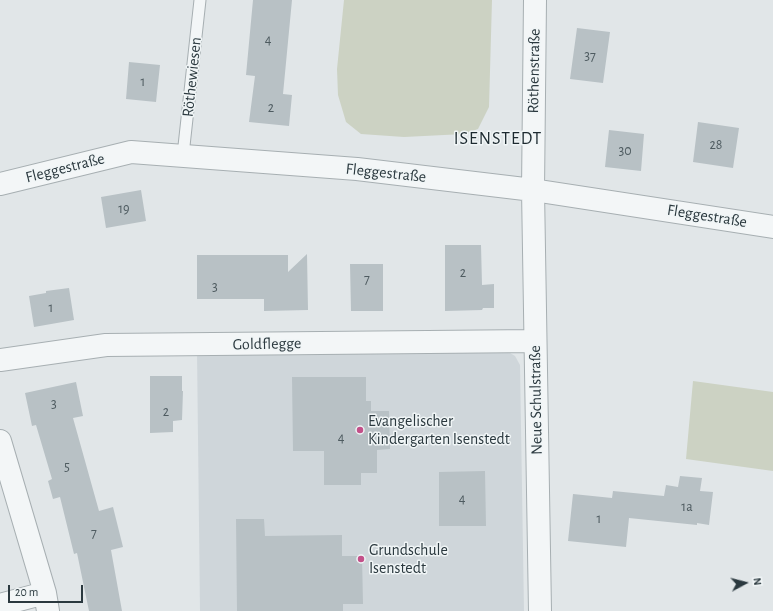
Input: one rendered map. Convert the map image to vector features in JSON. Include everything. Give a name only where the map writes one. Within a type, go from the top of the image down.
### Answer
[{"type":"street","name":"Röthenstraße","points":[[533,190],[535,0]]},
{"type":"street","name":"Fleggestraße","points":[[0,184],[131,152],[357,169],[533,190],[773,226]]},
{"type":"street","name":"Neue Schulstraße","points":[[533,190],[540,611]]},
{"type":"street","name":"Goldflegge","points":[[0,360],[106,345],[535,341]]},
{"type":"street","points":[[0,441],[46,602],[0,604]]},
{"type":"lane","name":"Röthewiesen","points":[[183,155],[200,0]]},
{"type":"shaded area","points":[[505,350],[515,356],[520,365],[524,611],[200,611],[197,351]]},
{"type":"green space","points":[[344,0],[492,0],[489,107],[478,129],[464,134],[404,137],[361,134],[346,122],[338,95],[337,69]]},
{"type":"green space","points":[[693,381],[773,392],[773,471],[686,459]]},
{"type":"building","points":[[253,0],[292,0],[283,94],[292,95],[289,126],[249,122],[255,76],[246,75]]},
{"type":"building","points":[[577,28],[610,32],[603,83],[570,79]]},
{"type":"building","points":[[129,62],[160,65],[156,102],[126,99]]},
{"type":"building","points":[[698,122],[739,128],[733,168],[693,162]]},
{"type":"building","points":[[609,130],[644,134],[641,171],[605,167]]},
{"type":"building","points":[[141,190],[146,221],[106,228],[101,197]]},
{"type":"building","points":[[445,245],[481,245],[482,285],[494,284],[494,308],[483,308],[482,310],[445,311]]},
{"type":"building","points":[[307,254],[308,310],[264,311],[264,299],[197,299],[197,255],[288,255],[288,272]]},
{"type":"building","points":[[350,264],[383,264],[383,311],[351,311]]},
{"type":"building","points":[[69,288],[74,320],[34,327],[29,296],[46,293],[46,291]]},
{"type":"building","points":[[150,376],[182,376],[182,420],[173,421],[173,432],[150,433]]},
{"type":"building","points":[[292,377],[366,377],[366,401],[371,401],[371,411],[389,411],[390,449],[377,450],[377,473],[361,473],[361,485],[324,485],[324,451],[293,451]]},
{"type":"building","points":[[76,382],[83,416],[73,418],[99,511],[113,507],[123,547],[111,550],[122,611],[89,611],[77,553],[74,554],[60,497],[53,499],[48,481],[52,479],[36,425],[32,426],[25,393]]},
{"type":"building","points":[[485,471],[486,526],[439,526],[439,472]]},
{"type":"building","points":[[680,476],[702,478],[700,491],[713,492],[709,525],[629,518],[626,547],[568,541],[573,494],[612,498],[613,491],[664,496],[666,485],[678,487]]},
{"type":"building","points":[[236,519],[264,519],[265,536],[342,535],[342,556],[362,556],[363,604],[343,604],[343,611],[237,611]]},
{"type":"place","name":"Evangelischer Kindergarten Isenstedt","points":[[360,430]]},
{"type":"place","name":"Grundschule Isenstedt","points":[[361,559]]},
{"type":"district","name":"ISENSTEDT","points":[[498,139]]}]
